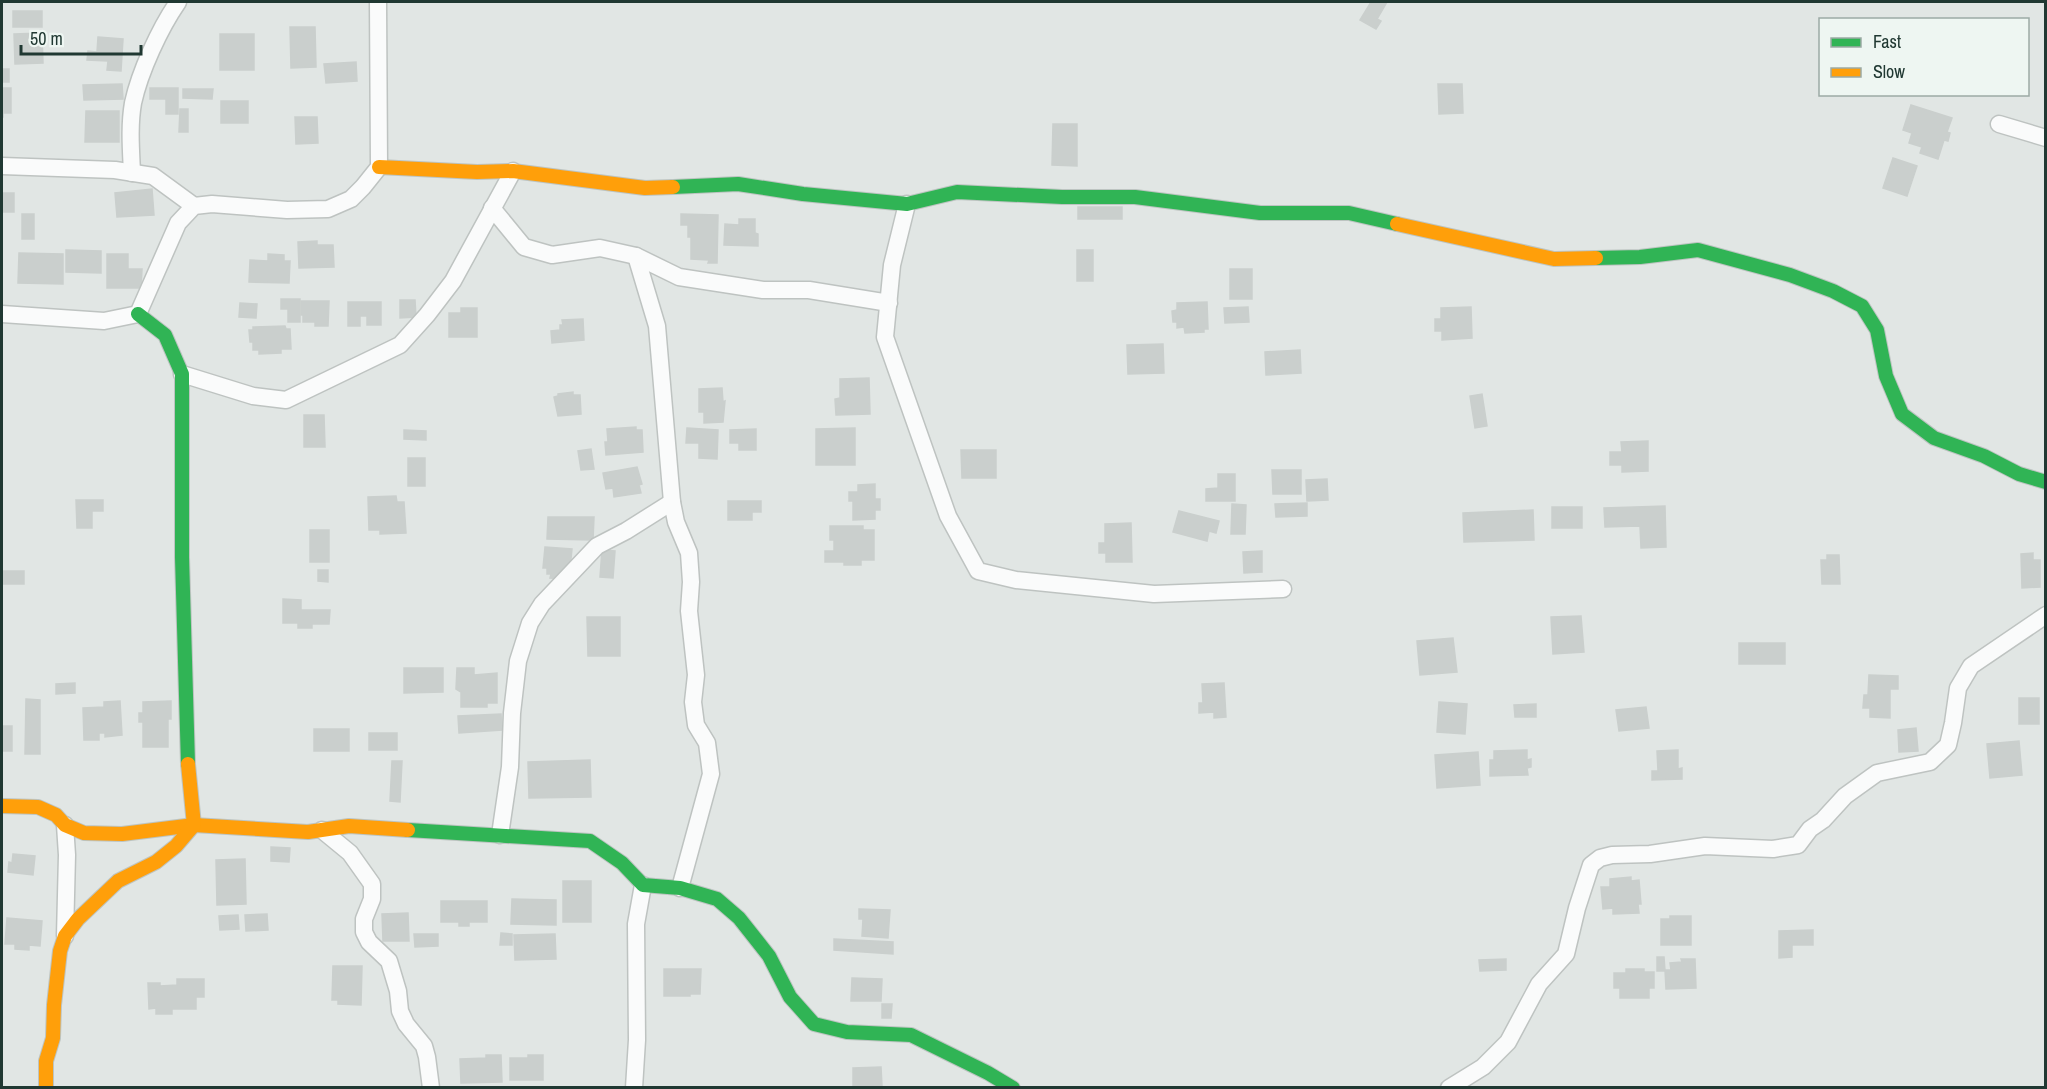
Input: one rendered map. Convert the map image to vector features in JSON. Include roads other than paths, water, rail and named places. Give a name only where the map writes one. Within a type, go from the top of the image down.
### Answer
[{"type":"street","points":[[132,172],[130,139],[133,103],[149,57],[168,17],[178,2]]},
{"type":"street","points":[[138,314],[178,223],[194,206],[212,204],[287,210],[328,209],[351,199],[379,167],[378,2]]},
{"type":"street","points":[[2000,124],[2046,138]]},
{"type":"street","points":[[2,166],[115,170],[153,176],[194,206]]},
{"type":"street","points":[[379,167],[477,172],[513,171],[645,188],[738,184],[803,194],[907,204],[957,192],[1062,197],[1135,197],[1260,213],[1349,213],[1554,259],[1640,257],[1698,250],[1790,275],[1833,291],[1862,306],[1877,330],[1886,376],[1902,414],[1934,438],[1984,456],[2019,474],[2046,482]]},
{"type":"street","points":[[182,374],[253,396],[286,400],[400,345],[453,281],[513,171]]},
{"type":"street","points":[[907,204],[892,265],[885,337],[948,516],[978,571],[1016,580],[1154,594],[1283,589]]},
{"type":"street","points":[[492,208],[524,247],[552,255],[600,248],[636,256],[679,277],[763,290],[810,290],[889,303]]},
{"type":"street","points":[[636,256],[657,326],[672,502],[676,522],[689,553],[691,582],[689,611],[694,639],[696,675],[693,702],[696,725],[707,743],[711,774],[680,888]]},
{"type":"street","points":[[2,314],[104,321],[138,314],[165,335],[182,374],[182,557],[188,768],[194,825],[176,846],[156,862],[118,881],[64,936]]},
{"type":"street","points":[[500,835],[510,767],[512,713],[518,662],[530,623],[542,604],[597,546],[672,502]]},
{"type":"street","points":[[1449,1088],[1483,1067],[1508,1042],[1539,984],[1566,954],[1577,908],[1591,865],[1600,858],[1612,855],[1650,855],[1705,846],[1773,849],[1798,845],[1810,829],[1823,820],[1845,796],[1877,773],[1930,762],[1948,745],[1958,688],[1971,666],[2046,615]]},
{"type":"street","points":[[2,806],[38,807],[56,815],[65,825],[84,833],[122,834],[194,825],[308,832],[349,826],[590,841],[622,863],[643,885],[680,888],[717,899],[739,918],[769,956],[790,997],[814,1024],[847,1032],[911,1035],[1013,1088]]},
{"type":"street","points":[[46,1088],[46,1061],[53,1038],[58,962],[64,936],[67,855],[65,825]]},
{"type":"street","points":[[322,830],[350,853],[372,884],[372,899],[364,919],[364,932],[369,942],[389,961],[398,991],[400,1011],[406,1024],[424,1046],[431,1088]]},
{"type":"street","points":[[634,1088],[637,1040],[636,924],[643,885]]}]
